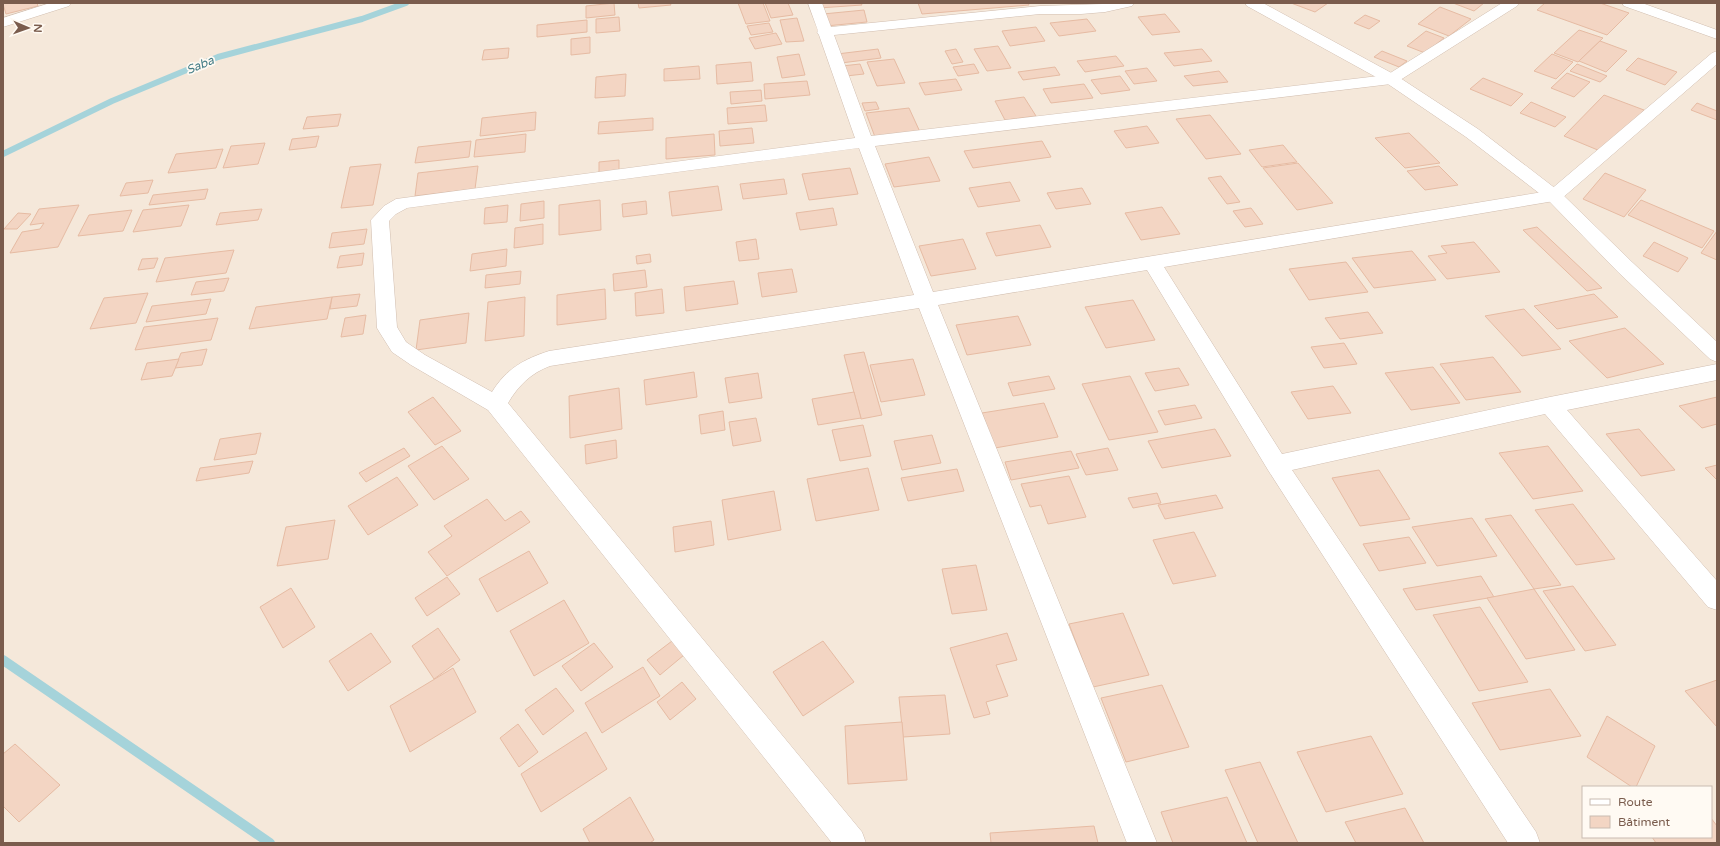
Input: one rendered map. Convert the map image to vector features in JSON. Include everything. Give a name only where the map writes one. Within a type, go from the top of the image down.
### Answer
[{"type":"street","points":[[3,23],[64,3]]},
{"type":"street","points":[[815,3],[824,32],[865,142],[926,300],[1142,843]]},
{"type":"street","points":[[824,32],[1040,10],[1093,9],[1127,3]]},
{"type":"street","points":[[1252,3],[1391,79],[1472,133],[1554,196],[1625,267],[1717,354]]},
{"type":"street","points":[[851,843],[716,678],[496,404],[418,360],[399,347],[387,328],[380,220],[390,210],[402,203],[865,142],[1391,79],[1512,3]]},
{"type":"street","points":[[1629,3],[1717,35]]},
{"type":"street","points":[[496,404],[505,387],[517,373],[535,363],[549,359],[926,300],[1554,196],[1717,56]]},
{"type":"street","points":[[1152,263],[1276,464],[1524,843]]},
{"type":"street","points":[[1276,464],[1550,405],[1717,372]]},
{"type":"street","points":[[1550,405],[1717,599]]},
{"type":"shaded area","points":[[3,3],[1717,3],[1717,843],[3,843]]},
{"type":"building","points":[[37,3],[38,6],[6,14],[3,4]]},
{"type":"building","points":[[614,3],[615,15],[586,18],[586,6]]},
{"type":"building","points":[[638,3],[670,3],[671,5],[639,8]]},
{"type":"building","points":[[738,3],[763,3],[770,21],[746,24]]},
{"type":"building","points":[[765,3],[788,3],[793,15],[771,18]]},
{"type":"building","points":[[817,3],[861,3],[862,5],[819,8]]},
{"type":"building","points":[[918,3],[1028,3],[1029,5],[922,14]]},
{"type":"building","points":[[1291,3],[1328,3],[1315,12]]},
{"type":"building","points":[[1453,3],[1484,3],[1474,11]]},
{"type":"building","points":[[1545,3],[1600,3],[1629,13],[1607,35],[1537,10]]},
{"type":"building","points":[[1440,7],[1471,19],[1449,36],[1418,24]]},
{"type":"building","points":[[864,10],[867,22],[826,26],[823,14]]},
{"type":"building","points":[[1165,14],[1180,32],[1152,35],[1138,17]]},
{"type":"building","points":[[1365,15],[1380,21],[1369,29],[1354,23]]},
{"type":"building","points":[[619,17],[620,31],[596,33],[596,19]]},
{"type":"building","points":[[797,18],[804,41],[786,42],[780,20]]},
{"type":"building","points":[[1087,19],[1096,31],[1059,36],[1050,23]]},
{"type":"building","points":[[587,20],[587,32],[537,37],[537,25]]},
{"type":"building","points":[[769,23],[773,32],[751,35],[747,26]]},
{"type":"building","points":[[1036,27],[1045,41],[1010,46],[1002,31]]},
{"type":"building","points":[[1579,30],[1603,38],[1578,62],[1554,53]]},
{"type":"building","points":[[1426,31],[1444,38],[1425,53],[1407,46]]},
{"type":"building","points":[[776,33],[782,44],[755,49],[749,38]]},
{"type":"building","points":[[590,37],[590,53],[571,55],[571,39]]},
{"type":"building","points":[[1600,41],[1627,51],[1606,72],[1579,61]]},
{"type":"building","points":[[998,46],[1011,68],[987,71],[974,49]]},
{"type":"building","points":[[509,48],[508,58],[482,60],[484,50]]},
{"type":"building","points":[[878,49],[881,58],[841,63],[837,54]]},
{"type":"building","points":[[956,49],[963,62],[952,64],[945,51]]},
{"type":"building","points":[[1202,49],[1212,61],[1174,66],[1164,53]]},
{"type":"building","points":[[1382,51],[1407,61],[1399,67],[1374,57]]},
{"type":"building","points":[[799,54],[805,75],[782,78],[777,57]]},
{"type":"building","points":[[1552,54],[1573,62],[1556,79],[1534,71]]},
{"type":"building","points":[[1116,56],[1124,66],[1085,72],[1077,61]]},
{"type":"building","points":[[1638,58],[1677,72],[1665,85],[1626,70]]},
{"type":"building","points":[[894,59],[905,83],[877,86],[867,62]]},
{"type":"building","points":[[751,62],[753,81],[717,84],[716,65]]},
{"type":"building","points":[[860,64],[864,74],[846,76],[842,66]]},
{"type":"building","points":[[974,64],[979,73],[958,76],[953,67]]},
{"type":"building","points":[[1577,64],[1607,76],[1600,82],[1570,71]]},
{"type":"building","points":[[699,66],[700,79],[664,81],[664,69]]},
{"type":"building","points":[[1055,67],[1060,75],[1023,80],[1018,72]]},
{"type":"building","points":[[1147,68],[1157,81],[1134,84],[1125,71]]},
{"type":"building","points":[[1219,71],[1228,82],[1193,86],[1184,76]]},
{"type":"building","points":[[1567,73],[1590,82],[1574,97],[1551,88]]},
{"type":"building","points":[[626,74],[625,96],[595,98],[596,77]]},
{"type":"building","points":[[1120,76],[1130,90],[1101,94],[1091,80]]},
{"type":"building","points":[[1483,78],[1523,94],[1511,106],[1470,89]]},
{"type":"building","points":[[956,79],[962,90],[925,95],[919,83]]},
{"type":"building","points":[[807,81],[810,95],[765,99],[764,84]]},
{"type":"building","points":[[1084,84],[1093,98],[1051,103],[1043,89]]},
{"type":"building","points":[[761,90],[762,101],[731,104],[730,92]]},
{"type":"building","points":[[1604,95],[1644,110],[1605,153],[1564,136]]},
{"type":"building","points":[[1024,97],[1036,116],[1005,120],[995,101]]},
{"type":"building","points":[[876,102],[879,109],[865,111],[862,103]]},
{"type":"building","points":[[1531,102],[1566,117],[1555,127],[1520,113]]},
{"type":"building","points":[[1697,103],[1717,111],[1717,120],[1691,110]]},
{"type":"building","points":[[765,105],[767,121],[728,124],[727,108]]},
{"type":"building","points":[[909,108],[920,132],[875,137],[866,113]]},
{"type":"building","points":[[536,112],[535,130],[480,136],[482,118]]},
{"type":"building","points":[[341,114],[338,126],[303,129],[307,117]]},
{"type":"building","points":[[1210,115],[1241,154],[1206,159],[1176,119]]},
{"type":"building","points":[[653,118],[653,130],[598,134],[599,122]]},
{"type":"building","points":[[1147,126],[1159,143],[1126,148],[1114,131]]},
{"type":"building","points":[[752,128],[754,143],[720,146],[719,131]]},
{"type":"building","points":[[1409,133],[1440,163],[1405,168],[1375,138]]},
{"type":"building","points":[[526,134],[525,152],[474,157],[476,140]]},
{"type":"building","points":[[714,134],[715,155],[666,159],[666,138]]},
{"type":"building","points":[[319,136],[316,147],[289,150],[292,139]]},
{"type":"building","points":[[471,141],[469,157],[415,163],[418,147]]},
{"type":"building","points":[[1042,141],[1051,157],[973,168],[964,151]]},
{"type":"building","points":[[265,143],[258,164],[223,168],[231,146]]},
{"type":"building","points":[[1283,145],[1297,162],[1262,167],[1249,150]]},
{"type":"building","points":[[223,149],[216,168],[168,173],[176,154]]},
{"type":"building","points":[[929,157],[940,181],[894,187],[885,164]]},
{"type":"building","points":[[619,160],[619,171],[599,173],[599,162]]},
{"type":"building","points":[[1298,163],[1333,203],[1297,210],[1263,168]]},
{"type":"building","points":[[381,164],[373,205],[341,208],[350,167]]},
{"type":"building","points":[[478,166],[475,189],[415,196],[418,173]]},
{"type":"building","points":[[1439,166],[1458,185],[1425,190],[1407,171]]},
{"type":"building","points":[[850,168],[858,194],[809,200],[802,174]]},
{"type":"building","points":[[1605,173],[1646,190],[1624,217],[1583,199]]},
{"type":"building","points":[[1221,176],[1240,202],[1227,204],[1208,178]]},
{"type":"building","points":[[784,179],[787,194],[743,199],[740,184]]},
{"type":"building","points":[[153,180],[148,193],[120,196],[126,183]]},
{"type":"building","points":[[1010,182],[1020,201],[978,207],[969,188]]},
{"type":"building","points":[[718,186],[722,210],[672,216],[669,192]]},
{"type":"building","points":[[1082,188],[1091,204],[1056,209],[1047,193]]},
{"type":"building","points":[[208,189],[205,199],[149,205],[153,195]]},
{"type":"building","points":[[600,200],[601,230],[559,235],[559,205]]},
{"type":"building","points":[[1641,200],[1714,231],[1702,248],[1628,215]]},
{"type":"building","points":[[544,201],[544,218],[520,221],[521,204]]},
{"type":"building","points":[[646,201],[647,214],[623,217],[622,204]]},
{"type":"building","points":[[79,205],[58,247],[10,253],[22,232],[40,229],[44,223],[30,225],[39,209]]},
{"type":"building","points":[[189,205],[181,226],[133,232],[143,210]]},
{"type":"building","points":[[508,205],[507,222],[484,224],[485,208]]},
{"type":"building","points":[[1162,207],[1180,234],[1141,240],[1125,213]]},
{"type":"building","points":[[833,208],[837,225],[800,230],[796,213]]},
{"type":"building","points":[[1251,208],[1263,224],[1245,227],[1233,211]]},
{"type":"building","points":[[262,209],[258,220],[216,225],[220,213]]},
{"type":"building","points":[[132,210],[123,231],[78,236],[89,215]]},
{"type":"building","points":[[18,213],[31,214],[17,229],[4,229]]},
{"type":"building","points":[[543,224],[543,244],[514,248],[515,228]]},
{"type":"building","points":[[1040,225],[1051,247],[996,256],[986,233]]},
{"type":"building","points":[[1537,227],[1602,288],[1587,291],[1523,230]]},
{"type":"building","points":[[367,229],[364,244],[329,248],[332,233]]},
{"type":"building","points":[[1717,231],[1717,260],[1701,253]]},
{"type":"building","points":[[756,239],[759,259],[739,261],[736,242]]},
{"type":"building","points":[[963,239],[976,269],[931,276],[919,246]]},
{"type":"building","points":[[1474,242],[1500,272],[1447,279],[1428,256],[1447,253],[1441,246]]},
{"type":"building","points":[[1654,242],[1688,258],[1678,272],[1643,256]]},
{"type":"building","points":[[507,249],[506,266],[470,271],[472,254]]},
{"type":"building","points":[[234,250],[226,273],[156,282],[165,258]]},
{"type":"building","points":[[1412,251],[1436,280],[1374,288],[1352,258]]},
{"type":"building","points":[[364,253],[362,265],[337,268],[340,256]]},
{"type":"building","points":[[650,254],[651,262],[637,264],[636,256]]},
{"type":"building","points":[[158,258],[154,268],[138,270],[142,259]]},
{"type":"building","points":[[1346,262],[1368,292],[1309,300],[1289,269]]},
{"type":"building","points":[[792,269],[797,292],[762,297],[758,273]]},
{"type":"building","points":[[645,270],[647,287],[614,291],[613,274]]},
{"type":"building","points":[[521,271],[520,284],[485,288],[486,275]]},
{"type":"building","points":[[229,278],[224,291],[191,295],[196,282]]},
{"type":"building","points":[[734,281],[738,304],[686,311],[684,287]]},
{"type":"building","points":[[605,289],[606,319],[557,325],[557,295]]},
{"type":"building","points":[[662,289],[664,313],[636,316],[635,293]]},
{"type":"building","points":[[148,293],[136,323],[90,329],[104,298]]},
{"type":"building","points":[[360,294],[357,306],[330,309],[332,297]]},
{"type":"building","points":[[1594,294],[1618,317],[1557,329],[1534,306]]},
{"type":"building","points":[[332,297],[327,319],[249,329],[256,307]]},
{"type":"building","points":[[525,297],[524,336],[485,341],[488,302]]},
{"type":"building","points":[[211,299],[206,314],[146,322],[152,306]]},
{"type":"building","points":[[1133,300],[1155,340],[1106,348],[1085,307]]},
{"type":"building","points":[[1524,309],[1561,349],[1522,356],[1485,316]]},
{"type":"building","points":[[1368,312],[1383,333],[1340,339],[1325,318]]},
{"type":"building","points":[[469,313],[466,343],[416,350],[420,320]]},
{"type":"building","points":[[366,315],[363,334],[341,337],[345,318]]},
{"type":"building","points":[[1018,316],[1031,345],[967,355],[956,325]]},
{"type":"building","points":[[218,318],[211,340],[135,350],[144,327]]},
{"type":"building","points":[[1625,328],[1664,364],[1607,378],[1569,341]]},
{"type":"building","points":[[1344,343],[1357,364],[1324,368],[1311,347]]},
{"type":"building","points":[[207,349],[202,365],[175,368],[181,353]]},
{"type":"building","points":[[864,352],[882,415],[861,419],[844,355]]},
{"type":"building","points":[[1493,357],[1521,392],[1466,400],[1440,364]]},
{"type":"building","points":[[179,359],[172,376],[141,380],[147,363]]},
{"type":"building","points":[[913,359],[925,395],[881,402],[870,365]]},
{"type":"building","points":[[1433,367],[1460,403],[1411,410],[1385,373]]},
{"type":"building","points":[[1179,368],[1189,385],[1155,391],[1145,373]]},
{"type":"building","points":[[694,372],[697,397],[646,405],[644,380]]},
{"type":"building","points":[[758,373],[762,398],[729,403],[725,378]]},
{"type":"building","points":[[1049,376],[1055,389],[1013,396],[1008,383]]},
{"type":"building","points":[[1130,376],[1158,432],[1109,440],[1082,384]]},
{"type":"building","points":[[1333,386],[1351,413],[1308,419],[1291,392]]},
{"type":"building","points":[[619,388],[622,429],[570,438],[569,396]]},
{"type":"building","points":[[854,392],[861,418],[818,425],[812,399]]},
{"type":"building","points":[[433,397],[461,431],[435,445],[408,412]]},
{"type":"building","points":[[1717,397],[1717,424],[1702,428],[1679,406]]},
{"type":"building","points":[[1044,403],[1058,437],[995,448],[982,413]]},
{"type":"building","points":[[1195,405],[1202,418],[1165,425],[1158,411]]},
{"type":"building","points":[[723,411],[725,430],[701,434],[699,415]]},
{"type":"building","points":[[756,418],[761,441],[733,446],[729,422]]},
{"type":"building","points":[[863,425],[871,456],[840,461],[832,430]]},
{"type":"building","points":[[1215,429],[1231,456],[1162,468],[1148,441]]},
{"type":"building","points":[[1639,429],[1675,470],[1641,476],[1606,434]]},
{"type":"building","points":[[261,433],[256,454],[214,460],[220,439]]},
{"type":"building","points":[[932,435],[941,463],[902,470],[894,441]]},
{"type":"building","points":[[616,440],[617,458],[586,464],[585,445]]},
{"type":"building","points":[[442,446],[469,479],[434,500],[408,466]]},
{"type":"building","points":[[1548,446],[1583,491],[1533,499],[1499,453]]},
{"type":"building","points":[[404,448],[410,456],[366,482],[359,473]]},
{"type":"building","points":[[1108,448],[1118,470],[1086,475],[1076,454]]},
{"type":"building","points":[[1071,451],[1079,468],[1011,480],[1005,462]]},
{"type":"building","points":[[253,461],[249,473],[196,481],[200,468]]},
{"type":"building","points":[[1717,465],[1717,480],[1705,468]]},
{"type":"building","points":[[868,468],[879,510],[816,521],[807,479]]},
{"type":"building","points":[[957,469],[964,491],[908,501],[901,478]]},
{"type":"building","points":[[1379,470],[1410,519],[1360,526],[1332,478]]},
{"type":"building","points":[[1069,476],[1086,517],[1048,524],[1041,505],[1030,507],[1021,484]]},
{"type":"building","points":[[397,477],[418,505],[368,535],[348,506]]},
{"type":"building","points":[[774,491],[781,530],[728,540],[722,500]]},
{"type":"building","points":[[1157,493],[1161,503],[1133,508],[1128,498]]},
{"type":"building","points":[[1216,495],[1223,508],[1165,519],[1158,505]]},
{"type":"building","points":[[487,499],[505,521],[521,511],[530,522],[447,576],[428,552],[452,536],[444,526]]},
{"type":"building","points":[[1573,504],[1615,559],[1576,565],[1535,510]]},
{"type":"building","points":[[1511,515],[1561,585],[1534,589],[1485,519]]},
{"type":"building","points":[[1472,518],[1497,556],[1437,566],[1412,527]]},
{"type":"building","points":[[335,520],[328,559],[277,566],[286,527]]},
{"type":"building","points":[[711,521],[714,545],[675,552],[673,527]]},
{"type":"building","points":[[1194,532],[1216,576],[1173,584],[1153,540]]},
{"type":"building","points":[[1409,537],[1426,563],[1379,571],[1363,544]]},
{"type":"building","points":[[529,551],[548,583],[497,612],[479,579]]},
{"type":"building","points":[[976,565],[987,610],[952,614],[942,569]]},
{"type":"building","points":[[1481,576],[1494,597],[1416,610],[1403,589]]},
{"type":"building","points":[[447,577],[460,594],[427,616],[415,598]]},
{"type":"building","points":[[1573,586],[1616,645],[1585,651],[1543,591]]},
{"type":"building","points":[[291,588],[315,627],[283,648],[260,607]]},
{"type":"building","points":[[1534,589],[1575,650],[1526,659],[1487,598]]},
{"type":"building","points":[[564,600],[589,643],[534,676],[510,631]]},
{"type":"building","points":[[1480,607],[1528,682],[1479,691],[1433,615]]},
{"type":"building","points":[[1123,613],[1149,675],[1093,687],[1069,624]]},
{"type":"building","points":[[438,628],[460,660],[434,679],[412,646]]},
{"type":"building","points":[[371,633],[391,662],[348,691],[329,661]]},
{"type":"building","points":[[1007,633],[1017,660],[996,665],[1008,696],[986,702],[990,714],[974,718],[950,648]]},
{"type":"building","points":[[672,641],[684,655],[660,675],[647,660]]},
{"type":"building","points":[[823,641],[854,682],[803,716],[773,672]]},
{"type":"building","points":[[594,643],[613,667],[581,691],[562,666]]},
{"type":"building","points":[[643,667],[660,696],[602,733],[585,703]]},
{"type":"building","points":[[453,668],[476,712],[410,752],[390,706]]},
{"type":"building","points":[[1717,680],[1717,727],[1685,691]]},
{"type":"building","points":[[682,682],[696,699],[670,720],[657,702]]},
{"type":"building","points":[[1162,685],[1189,747],[1126,762],[1101,698]]},
{"type":"building","points":[[556,688],[574,711],[543,735],[525,710]]},
{"type":"building","points":[[1550,689],[1581,736],[1500,750],[1472,703]]},
{"type":"building","points":[[945,695],[950,734],[903,737],[899,697]]},
{"type":"building","points":[[1607,716],[1655,746],[1636,786],[1630,786],[1587,757]]},
{"type":"building","points":[[902,722],[907,780],[848,784],[845,726]]},
{"type":"building","points":[[518,724],[538,752],[519,767],[500,738]]},
{"type":"building","points":[[586,732],[607,769],[541,812],[521,774]]},
{"type":"building","points":[[1371,736],[1403,794],[1326,812],[1297,752]]},
{"type":"building","points":[[15,744],[60,785],[19,822],[3,806],[3,754]]},
{"type":"building","points":[[1260,762],[1298,843],[1258,843],[1225,770]]},
{"type":"building","points":[[630,797],[654,840],[650,843],[590,843],[583,829]]},
{"type":"building","points":[[1227,797],[1247,843],[1173,843],[1161,812]]},
{"type":"building","points":[[1405,808],[1424,843],[1356,843],[1345,822]]},
{"type":"building","points":[[1712,819],[1717,826],[1717,843],[1656,843],[1653,838],[1712,838]]},
{"type":"building","points":[[1094,826],[1098,843],[991,843],[990,833]]},
{"type":"waterway","name":"Saba","points":[[3,154],[112,101],[218,57],[362,19],[406,3]]},
{"type":"waterway","points":[[3,660],[270,843]]}]
